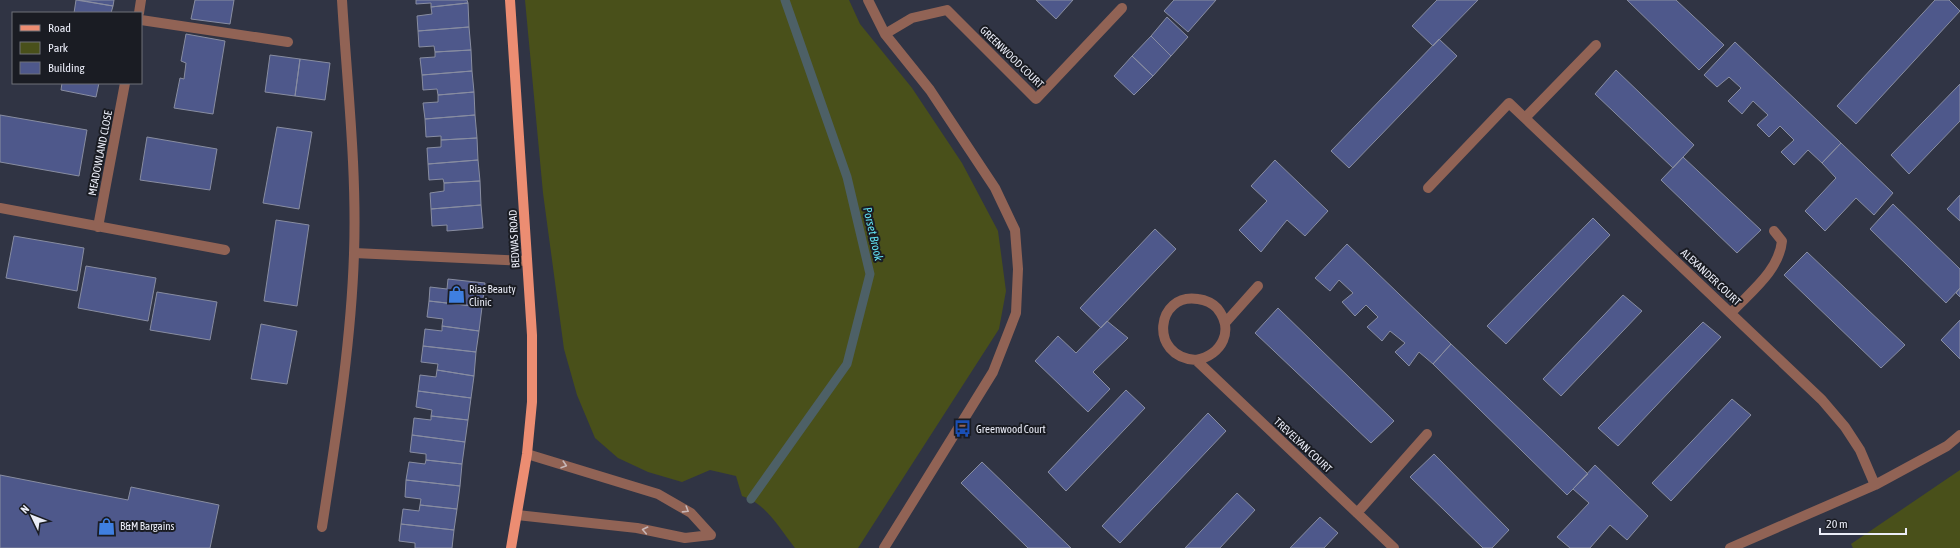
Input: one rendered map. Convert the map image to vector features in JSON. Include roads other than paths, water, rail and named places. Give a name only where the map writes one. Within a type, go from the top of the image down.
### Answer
[{"type":"main road","name":"BEDWAS ROAD","points":[[510,0],[532,335],[532,395],[527,454],[511,548]]},
{"type":"street","points":[[139,12],[141,0]]},
{"type":"street","points":[[322,527],[344,384],[354,254],[354,172],[342,0]]},
{"type":"street","points":[[868,0],[886,34],[930,90],[995,188],[1015,230],[1018,269],[1016,313],[993,372],[884,548]]},
{"type":"street","name":"GREENWOOD COURT","points":[[886,34],[912,18],[947,10],[1036,99],[1122,8]]},
{"type":"street","points":[[142,20],[288,42]]},
{"type":"street","points":[[1525,118],[1596,45]]},
{"type":"street","name":"MEADOWLAND CLOSE","points":[[98,227],[125,84]]},
{"type":"street","name":"ALEXANDER COURT","points":[[1428,188],[1509,103],[1822,400],[1845,427],[1860,450],[1875,485]]},
{"type":"street","points":[[0,208],[225,250]]},
{"type":"street","points":[[1731,313],[1775,265],[1781,252],[1782,241],[1774,231]]},
{"type":"street","points":[[354,254],[527,261]]},
{"type":"street","points":[[1225,323],[1258,286]]},
{"type":"street","points":[[1193,298],[1204,300],[1214,305],[1225,323],[1225,334],[1222,344],[1215,353],[1206,358],[1196,360],[1186,360],[1177,356],[1167,345],[1163,331],[1168,312],[1175,304],[1183,300],[1193,298]]},
{"type":"street","name":"TREVELYAN COURT","points":[[1196,360],[1394,548]]},
{"type":"street","points":[[1357,513],[1427,434]]},
{"type":"street","points":[[1730,548],[1875,485],[1947,446],[1960,435]]},
{"type":"street","points":[[517,515],[637,528],[685,538],[711,535],[691,513],[658,494],[527,454]]},
{"type":"waterway","name":"Porset Brook","points":[[751,499],[847,364],[870,274],[847,177],[785,0]]},
{"type":"place","name":"Rias Beauty Clinic","points":[[456,295]]},
{"type":"place","name":"Greenwood Court","points":[[963,429]]},
{"type":"place","name":"B&M Bargains","points":[[107,526]]}]
